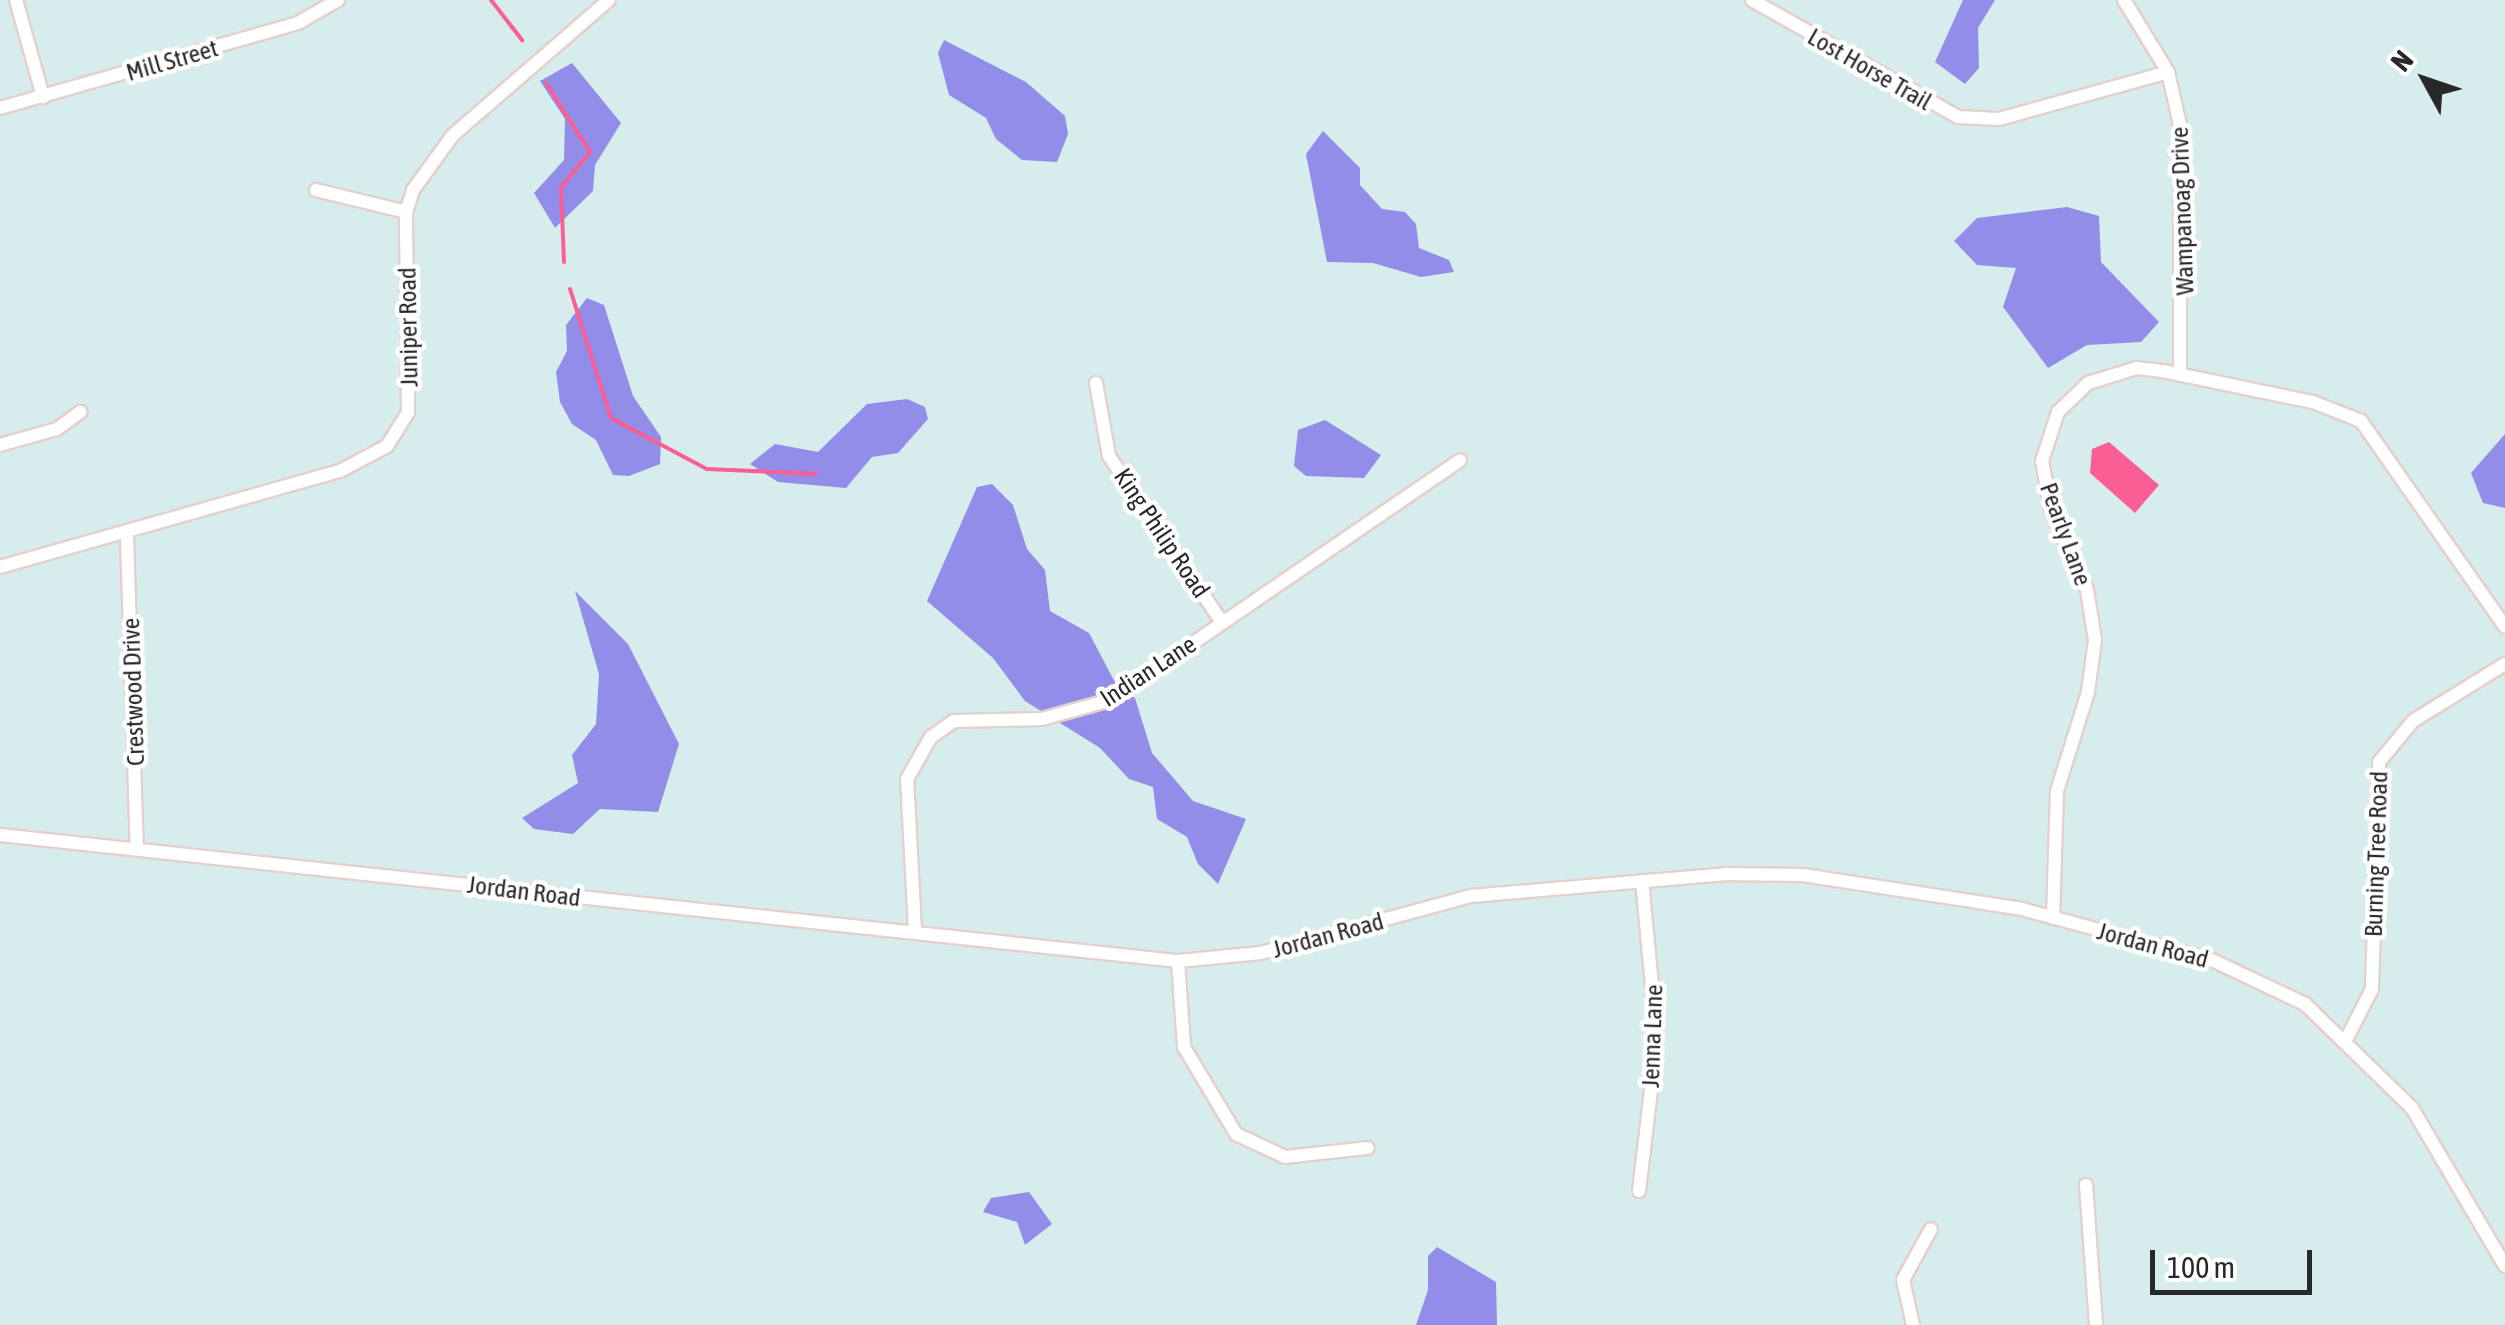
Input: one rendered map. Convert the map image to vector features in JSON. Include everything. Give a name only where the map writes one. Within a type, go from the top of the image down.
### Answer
[{"type":"street","points":[[16,0],[43,97]]},
{"type":"street","name":"Mill Street","points":[[0,108],[298,23],[338,0]]},
{"type":"street","name":"Juniper Road","points":[[0,566],[127,536],[340,471],[388,446],[408,412],[406,212],[428,162],[453,135],[609,0]]},
{"type":"street","name":"Lost Horse Trail","points":[[1752,0],[1958,117],[1999,118],[2168,72]]},
{"type":"street","name":"Wampanoag Drive","points":[[2124,0],[2168,72],[2182,162],[2180,374]]},
{"type":"street","points":[[316,190],[406,212]]},
{"type":"street","name":"Pearly Lane","points":[[2053,918],[2057,791],[2088,692],[2094,640],[2087,590],[2045,486],[2044,447],[2058,412],[2088,382],[2137,368],[2180,374],[2312,402],[2361,421],[2505,628]]},
{"type":"street","name":"King Philip Road","points":[[1096,383],[1109,456],[1222,622]]},
{"type":"street","points":[[0,446],[56,429],[80,412]]},
{"type":"street","name":"Indian Lane","points":[[915,930],[907,778],[931,737],[954,721],[1089,709],[1460,460]]},
{"type":"street","name":"Crestwood Drive","points":[[127,536],[137,848]]},
{"type":"street","name":"Burning Tree Road","points":[[2346,1040],[2372,989],[2379,762],[2413,721],[2505,664]]},
{"type":"street","name":"Jordan Road","points":[[0,836],[915,930],[1178,961],[1261,953],[1470,896],[1642,881],[1803,875],[2053,918],[2251,976],[2305,1004],[2412,1108],[2499,1242],[2505,1266]]},
{"type":"street","name":"Jenna Lane","points":[[1639,1191],[1657,1039],[1642,881]]},
{"type":"street","points":[[1178,961],[1184,1047],[1236,1134],[1285,1157],[1368,1148]]},
{"type":"street","points":[[2086,1185],[2096,1325]]},
{"type":"street","points":[[1913,1325],[1904,1280],[1931,1229]]},
{"type":"shaded area","points":[[1963,0],[1995,0],[1978,28],[1979,68],[1965,84],[1935,62]]},
{"type":"shaded area","points":[[944,40],[1026,82],[1065,116],[1068,134],[1057,162],[1022,160],[996,139],[986,118],[949,95],[938,53]]},
{"type":"shaded area","points":[[572,63],[621,123],[595,165],[593,191],[555,228],[534,193],[564,160],[565,119],[540,81]]},
{"type":"shaded area","points":[[1323,131],[1360,168],[1360,185],[1382,209],[1405,212],[1416,224],[1419,248],[1449,260],[1454,272],[1421,277],[1373,263],[1327,262],[1306,154]]},
{"type":"shaded area","points":[[2067,207],[2099,216],[2101,262],[2159,322],[2141,342],[2087,345],[2048,368],[2003,307],[2016,268],[1977,265],[1954,241],[1977,218]]},
{"type":"shaded area","points":[[587,298],[604,305],[633,396],[661,437],[660,464],[629,476],[613,475],[596,440],[572,424],[560,402],[556,372],[567,351],[566,325]]},
{"type":"shaded area","points":[[907,399],[925,407],[928,419],[898,453],[872,457],[846,488],[778,482],[750,464],[775,444],[818,452],[867,404]]},
{"type":"shaded area","points":[[1325,420],[1381,455],[1364,478],[1306,476],[1294,466],[1298,430]]},
{"type":"shaded area","points":[[2505,434],[2505,508],[2483,503],[2471,473]]},
{"type":"shaded area","points":[[2109,442],[2159,485],[2135,513],[2090,473],[2092,449]]},
{"type":"shaded area","points":[[992,484],[1013,505],[1027,549],[1045,570],[1050,611],[1089,633],[1118,688],[1135,698],[1152,753],[1193,801],[1246,819],[1218,884],[1198,864],[1187,837],[1157,819],[1153,787],[1129,779],[1100,748],[1025,701],[993,658],[927,601],[977,487]]},
{"type":"shaded area","points":[[575,591],[628,644],[679,744],[658,812],[600,809],[573,834],[534,829],[522,818],[578,783],[572,755],[596,724],[599,674]]},
{"type":"shaded area","points":[[1029,1192],[1052,1224],[1025,1245],[1017,1222],[983,1212],[991,1198]]},
{"type":"shaded area","points":[[1437,1247],[1496,1282],[1497,1325],[1416,1325],[1428,1290],[1428,1256]]},
{"type":"waterway","points":[[491,0],[522,40]]},
{"type":"waterway","points":[[546,83],[590,152],[561,187],[564,262]]},
{"type":"waterway","points":[[570,289],[611,418],[707,469],[816,474]]}]
